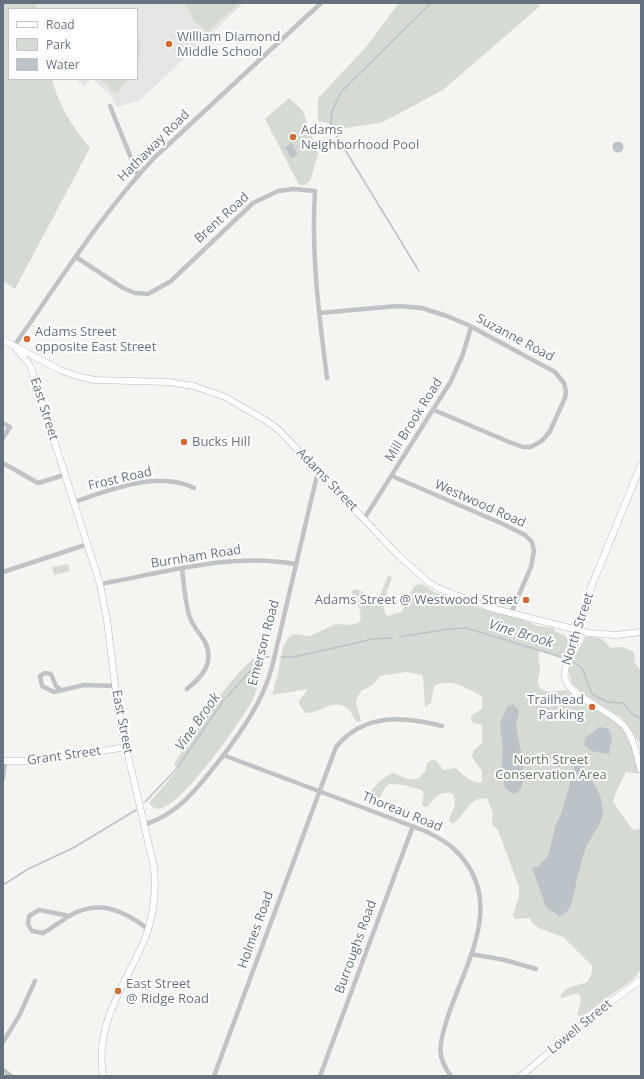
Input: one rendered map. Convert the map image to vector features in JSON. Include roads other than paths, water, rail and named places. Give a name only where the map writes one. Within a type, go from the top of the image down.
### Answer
[{"type":"street","name":"Hathaway Road","points":[[14,346],[76,257],[138,175],[321,3]]},
{"type":"street","points":[[110,106],[138,175]]},
{"type":"street","name":"Brent Road","points":[[76,257],[123,288],[135,293],[148,294],[171,282],[253,203],[278,192],[294,190],[315,191],[314,232],[319,312],[327,378]]},
{"type":"street","name":"Suzanne Road","points":[[319,312],[398,306],[422,308],[447,316],[471,327],[555,372],[564,383],[566,391],[562,406],[543,440],[536,445],[527,447],[509,442],[434,410]]},
{"type":"street","name":"Mill Brook Road","points":[[364,519],[451,381],[463,354],[471,327]]},
{"type":"street","name":"Adams Street","points":[[3,340],[60,370],[87,379],[168,382],[207,390],[251,412],[278,430],[398,555],[428,582],[455,596],[578,631],[608,635],[641,632]]},
{"type":"street","name":"East Street","points":[[14,346],[24,356],[30,367],[100,584],[107,620],[114,686],[126,747],[154,861],[156,883],[152,914],[148,929],[111,1009],[103,1037],[103,1076]]},
{"type":"street","name":"East Street","points":[[30,367],[41,360]]},
{"type":"street","points":[[3,423],[10,427],[3,438]]},
{"type":"street","points":[[3,463],[38,483],[65,475]]},
{"type":"street","name":"North Street","points":[[641,464],[588,595],[565,670],[566,681],[574,691],[608,712],[625,727],[632,740],[641,770]]},
{"type":"street","name":"Emerson Road","points":[[146,824],[158,820],[185,801],[198,788],[251,717],[270,675],[318,471]]},
{"type":"street","name":"Westwood Road","points":[[392,476],[504,524],[532,542],[534,551],[531,567],[511,613]]},
{"type":"street","name":"Frost Road","points":[[74,502],[152,481],[179,483],[194,488]]},
{"type":"street","points":[[3,572],[88,544]]},
{"type":"street","name":"Burnham Road","points":[[100,584],[237,560],[266,560],[295,564]]},
{"type":"street","points":[[182,569],[190,616],[193,625],[205,642],[209,655],[207,668],[201,678],[187,689]]},
{"type":"street","points":[[61,690],[56,686],[51,674],[45,673],[40,676],[40,684],[50,691],[61,690],[86,685],[114,686]]},
{"type":"street","name":"Holmes Road","points":[[214,1076],[336,747],[345,736],[374,721],[389,719],[418,720],[442,726]]},
{"type":"street","name":"Grant Street","points":[[4,761],[40,761],[126,747]]},
{"type":"street","name":"Thoreau Road","points":[[223,755],[425,831],[453,848],[463,859],[476,882],[481,912],[480,925],[471,954],[453,1002],[439,1047],[441,1059],[452,1076]]},
{"type":"street","points":[[3,778],[4,761]]},
{"type":"street","name":"Burroughs Road","points":[[320,1076],[413,826]]},
{"type":"street","points":[[70,916],[39,910],[29,916],[28,924],[32,931],[43,933],[70,916],[92,909],[108,908],[124,912],[148,929]]},
{"type":"street","points":[[471,954],[505,960],[536,969]]},
{"type":"street","name":"Lowell Street","points":[[520,1076],[602,1008],[641,980]]},
{"type":"street","points":[[3,1042],[22,1010],[35,981]]},
{"type":"street","points":[[3,1070],[11,1076]]},
{"type":"water","points":[[616,142],[620,142],[622,143],[622,151],[616,152],[613,149],[613,145]]},
{"type":"water","points":[[292,143],[298,155],[291,158],[287,150],[284,148]]},
{"type":"water","points":[[513,704],[519,710],[516,726],[524,774],[523,783],[520,790],[514,794],[506,789],[501,775],[503,749],[500,724],[507,707]]},
{"type":"water","points":[[600,727],[609,729],[612,737],[609,754],[591,751],[584,745],[585,738]]},
{"type":"water","points":[[575,762],[581,764],[598,790],[602,802],[603,813],[600,824],[588,842],[585,850],[571,904],[564,914],[559,916],[546,907],[532,868],[539,866],[548,856],[555,827],[562,811]]},
{"type":"waterway","points":[[419,271],[331,127],[332,111],[341,92],[431,3]]},
{"type":"waterway","name":"Vine Brook","points":[[399,637],[448,629],[466,628],[565,658]]},
{"type":"waterway","name":"Vine Brook","points":[[281,657],[294,657],[373,639],[392,638]]},
{"type":"waterway","name":"Vine Brook","points":[[145,802],[178,767],[223,701],[263,657],[269,657]]},
{"type":"waterway","name":"Vine Brook","points":[[573,662],[582,668],[592,694],[607,702],[623,703],[631,713],[641,719]]},
{"type":"waterway","name":"Vine Brook","points":[[3,885],[28,869],[73,848],[136,810]]},
{"type":"place","name":"William Diamond Middle School","points":[[169,44]]},
{"type":"place","name":"Adams Neighborhood Pool","points":[[293,137]]},
{"type":"place","name":"Adams Street opposite East Street","points":[[27,339]]},
{"type":"place","name":"Bucks Hill","points":[[184,442]]},
{"type":"place","name":"Adams Street @ Westwood Street","points":[[526,600]]},
{"type":"place","name":"Trailhead Parking","points":[[592,707]]},
{"type":"place","name":"East Street @ Ridge Road","points":[[118,991]]},
{"type":"park label","name":"North Street Conservation Area","points":[[551,768]]}]
